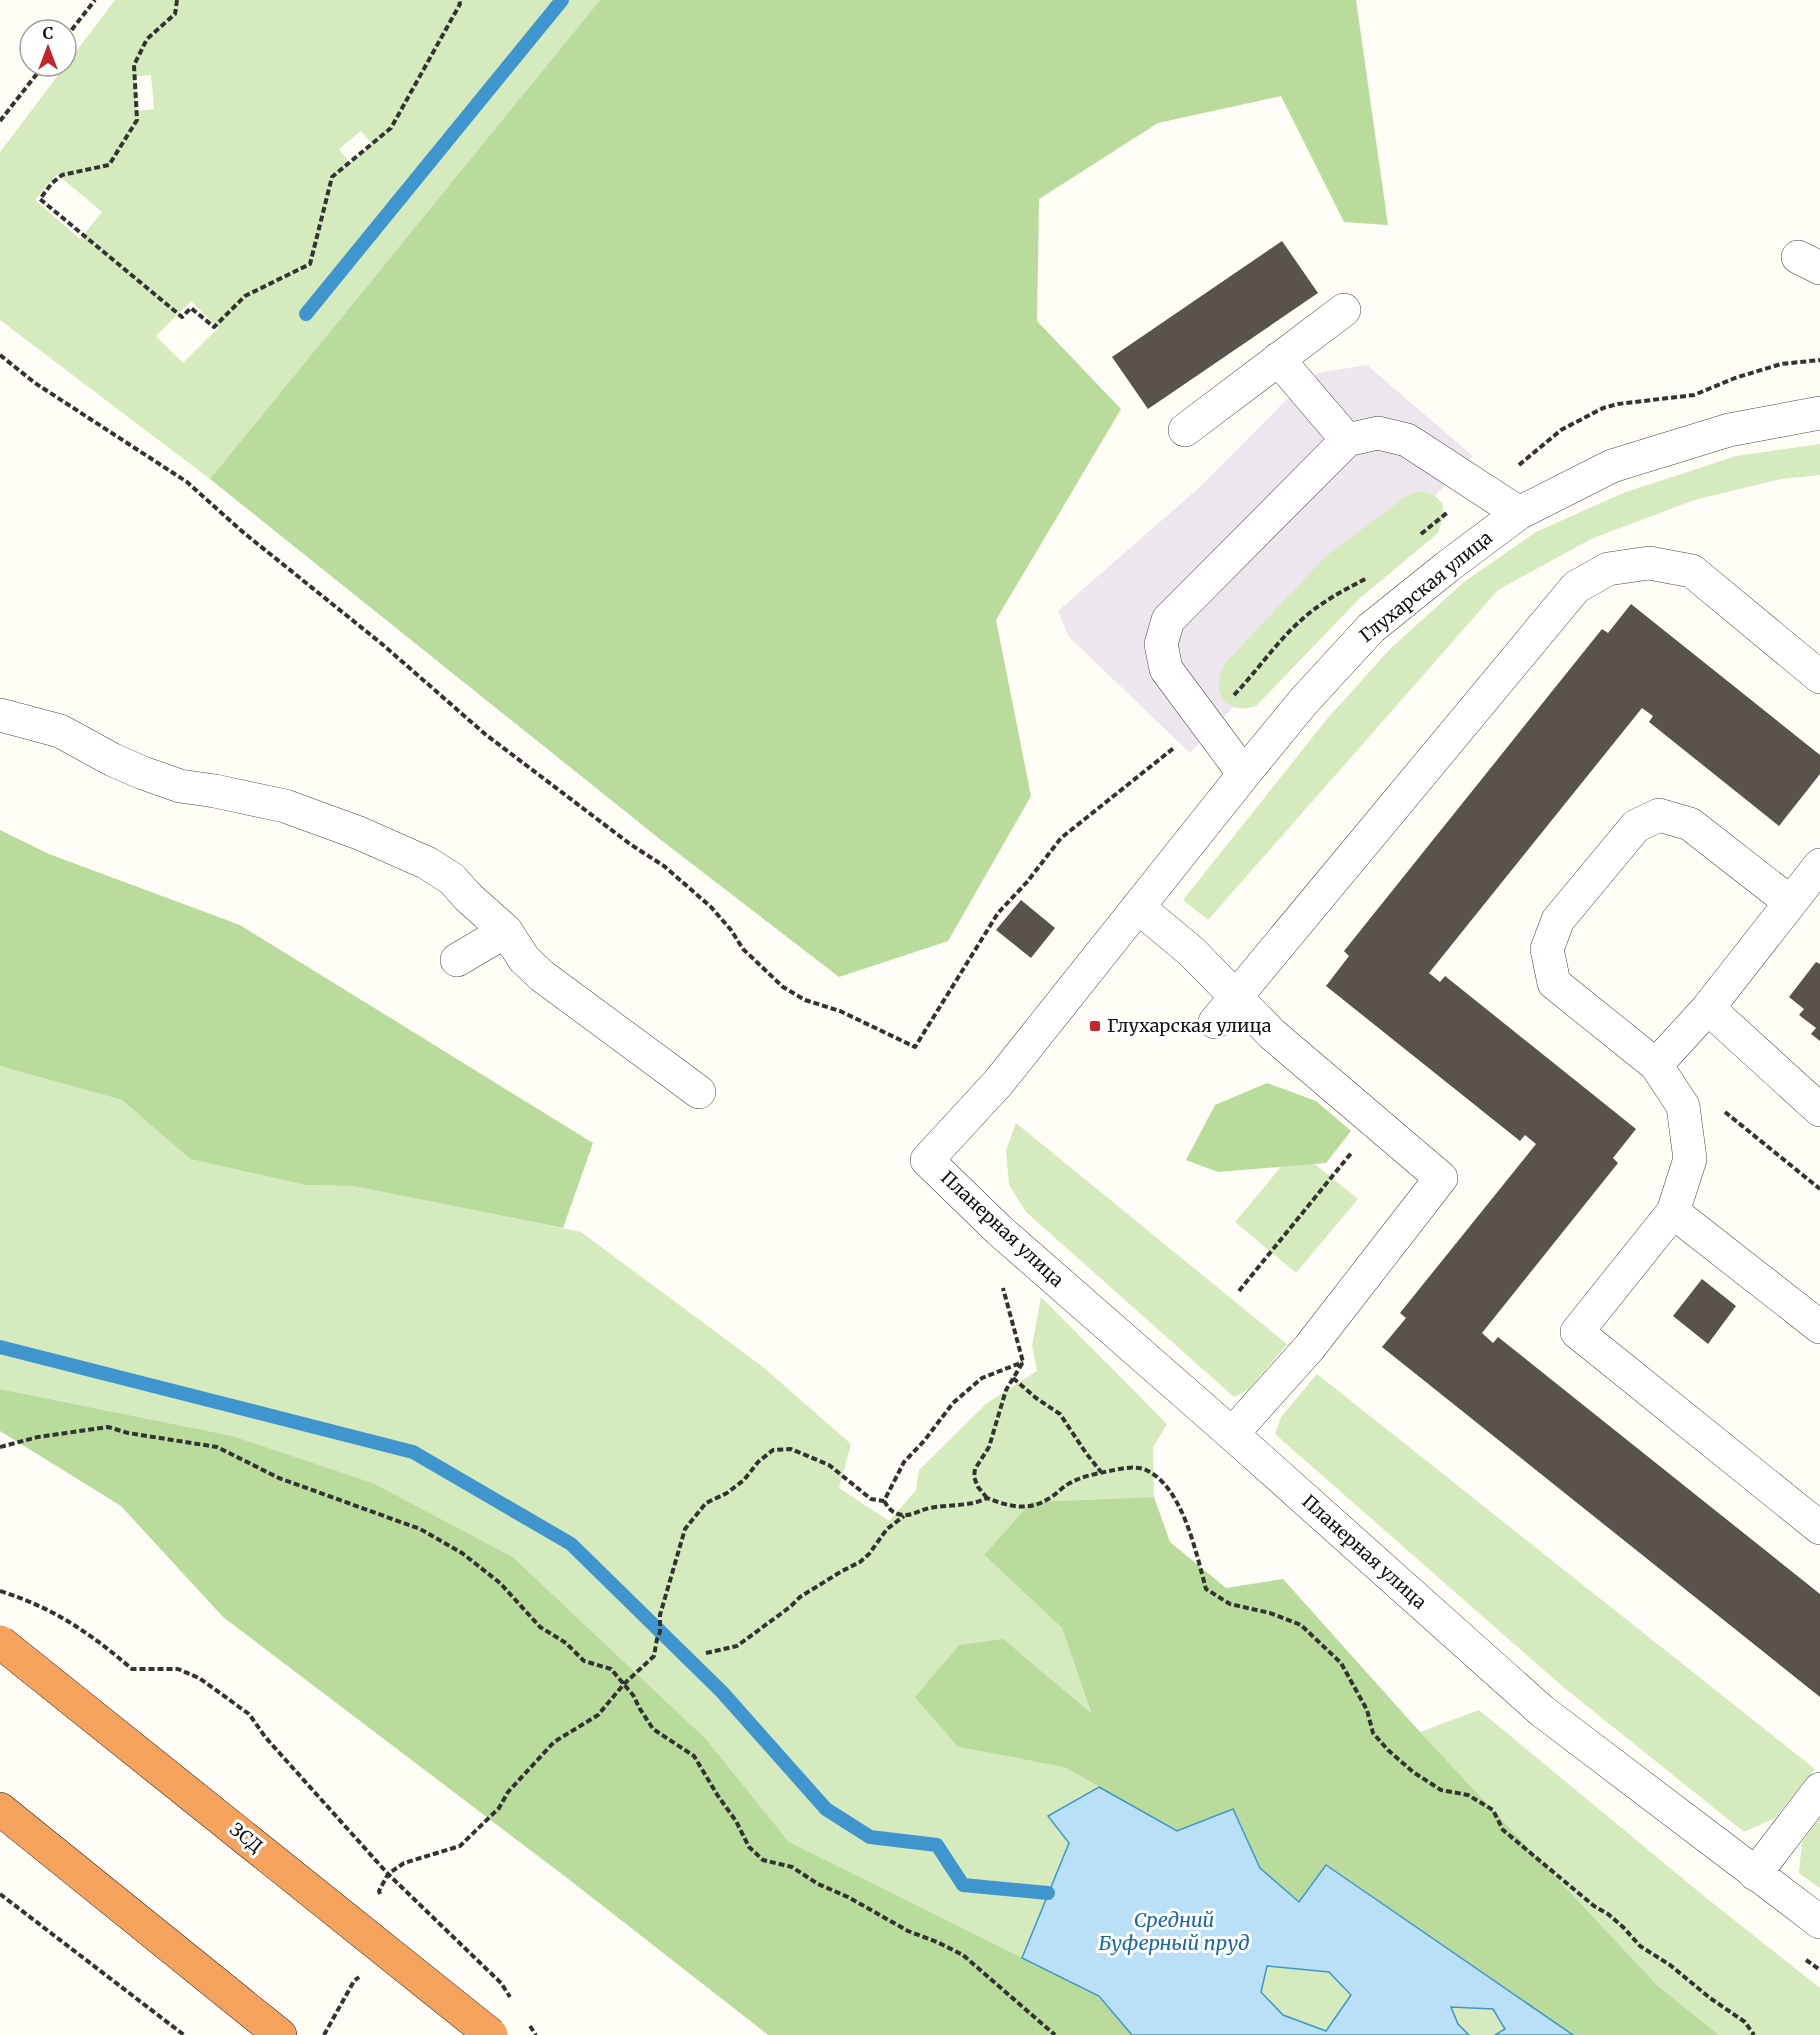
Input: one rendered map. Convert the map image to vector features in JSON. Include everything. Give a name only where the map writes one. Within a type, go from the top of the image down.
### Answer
[{"type":"highway","name":"ЗСД","points":[[0,1642],[491,2035]]},
{"type":"highway","points":[[0,1809],[280,2035]]},
{"type":"street","points":[[1185,430],[1344,310]]},
{"type":"street","points":[[1278,359],[1347,440]]},
{"type":"street","name":"Глухарская улица","points":[[927,1160],[998,1083],[1303,702],[1371,628],[1519,513],[1612,466],[1729,430],[1820,413]]},
{"type":"street","points":[[1244,774],[1166,669],[1161,644],[1168,620],[1347,440],[1377,432],[1407,440],[1519,513]]},
{"type":"street","points":[[1225,1010],[1575,587],[1608,569],[1649,563],[1692,571],[1820,677]]},
{"type":"street","points":[[0,715],[60,731],[113,760],[180,786],[285,806],[359,832],[427,863],[452,879],[468,897],[506,931],[524,959],[542,976],[699,1092]]},
{"type":"street","points":[[1790,902],[1690,824],[1659,815],[1636,826],[1558,920],[1547,949],[1554,983],[1656,1065],[1683,1106],[1690,1159],[1672,1212],[1577,1332],[1820,1528]]},
{"type":"street","points":[[1656,1065],[1708,1008],[1820,864]]},
{"type":"street","points":[[1138,908],[1192,952],[1225,1010],[1272,1034],[1441,1179],[1309,1348],[1232,1434]]},
{"type":"street","points":[[457,960],[506,931]]},
{"type":"street","points":[[1708,1008],[1820,1110]]},
{"type":"street","name":"Планерная улица","points":[[927,1160],[999,1230],[1542,1711],[1820,1922]]},
{"type":"street","points":[[1672,1212],[1820,1327]]},
{"type":"street","points":[[1755,1874],[1820,1789]]},
{"type":"path","points":[[78,22],[95,0]]},
{"type":"path","points":[[177,0],[175,14],[147,39],[134,65],[138,120],[109,165],[62,175],[52,183],[40,199],[182,317],[190,308],[214,327],[245,296],[310,264],[332,177],[391,128],[460,4],[459,0]]},
{"type":"path","points":[[0,121],[34,78]]},
{"type":"path","points":[[0,355],[35,383],[187,482],[244,533],[382,644],[485,734],[630,844],[664,866],[711,908],[731,930],[743,949],[783,987],[806,1000],[840,1011],[915,1047]]},
{"type":"path","points":[[1483,490],[1502,478],[1561,430],[1603,408],[1618,404],[1694,395],[1735,378],[1781,364],[1820,360]]},
{"type":"path","points":[[1683,1106],[1723,1110],[1820,1189]]},
{"type":"path","points":[[1239,1291],[1376,1124]]},
{"type":"path","points":[[1002,1286],[1023,1362],[1006,1390],[989,1447],[975,1469],[974,1477],[978,1487],[987,1498],[1011,1507],[1034,1506],[1073,1481],[1131,1467],[1145,1469],[1166,1485],[1186,1522],[1206,1589],[1230,1604],[1270,1613],[1301,1625],[1341,1663],[1367,1710],[1373,1733],[1388,1750],[1413,1772],[1441,1790],[1468,1795],[1493,1810],[1503,1830],[1594,1906],[1608,1914],[1640,1946],[1670,1965],[1710,1998],[1745,2022],[1754,2035]]},
{"type":"path","points":[[884,1501],[901,1466],[924,1441],[953,1403],[982,1378],[1023,1362]]},
{"type":"path","points":[[1013,1378],[1036,1398],[1060,1414],[1102,1473]]},
{"type":"path","points":[[0,1447],[38,1437],[108,1427],[128,1433],[217,1447],[279,1478],[420,1530],[453,1548],[500,1583],[540,1627],[566,1643],[584,1661],[611,1669],[633,1695],[653,1729],[694,1756],[736,1821],[749,1847],[763,1860],[792,1867],[818,1884],[848,1897],[908,1931],[963,1955],[1055,2035]]},
{"type":"path","points":[[383,1900],[379,1891],[388,1874],[404,1863],[460,1846],[499,1808],[508,1792],[554,1742],[598,1715],[624,1684],[654,1656],[660,1632],[660,1615],[685,1530],[706,1503],[727,1493],[744,1480],[758,1462],[773,1450],[791,1449],[829,1465],[871,1499],[884,1501],[892,1511],[905,1515],[910,1516],[928,1508],[979,1502],[987,1498]]},
{"type":"path","points":[[706,1653],[737,1646],[800,1597],[842,1570],[860,1562],[887,1530],[905,1515]]},
{"type":"path","points":[[0,1591],[64,1617],[132,1669],[178,1669],[199,1678],[249,1714],[266,1738],[388,1874],[501,1983],[514,2002]]},
{"type":"path","points":[[0,1894],[184,2035]]},
{"type":"path","points":[[324,2035],[354,1981],[360,1975]]},
{"type":"path","points":[[527,2022],[536,2035]]},
{"type":"shaded area","points":[[1367,365],[1473,456],[1190,753],[1069,637],[1058,611],[1202,485],[1284,402],[1317,373]]},
{"type":"green space","points":[[115,0],[600,0],[210,479],[0,320],[0,152],[56,78],[78,78],[78,49]],"holes":[[[151,75],[154,109],[137,111],[134,77]],[[361,131],[372,144],[350,163],[339,149]],[[57,174],[102,212],[80,239],[35,200]],[[191,301],[218,328],[183,363],[156,336]]]},
{"type":"green space","points":[[600,0],[1356,0],[1388,225],[1344,222],[1281,96],[1158,123],[1039,199],[1037,321],[1121,409],[996,620],[1031,796],[948,941],[839,977],[661,840],[210,479]]},
{"type":"green space","points":[[1820,444],[1820,475],[1781,479],[1694,500],[1591,539],[1498,590],[1208,920],[1183,900],[1327,719],[1390,649],[1464,582],[1536,532],[1623,493],[1736,456]]},
{"type":"green space","points":[[1414,492],[1434,495],[1442,503],[1444,514],[1438,533],[1359,599],[1256,706],[1236,708],[1228,704],[1223,699],[1219,683],[1220,673],[1225,663],[1326,556]]},
{"type":"green space","points":[[0,830],[49,854],[240,925],[593,1143],[563,1228],[353,1186],[305,1185],[190,1159],[122,1100],[0,1066]]},
{"type":"green space","points":[[0,1066],[122,1100],[190,1159],[305,1185],[353,1186],[581,1232],[763,1367],[851,1444],[839,1488],[889,1521],[916,1490],[919,1470],[987,1403],[1037,1371],[1032,1346],[1041,1297],[1167,1424],[1153,1447],[1154,1497],[1031,1502],[984,1555],[1062,1628],[1091,1714],[958,1747],[1064,1767],[1099,1787],[1048,1816],[1069,1843],[1022,1958],[789,1842],[706,1739],[513,1557],[373,1483],[233,1436],[0,1389]]},
{"type":"green space","points":[[1267,1083],[1316,1101],[1351,1131],[1326,1163],[1218,1172],[1186,1160],[1215,1105]]},
{"type":"green space","points":[[1016,1123],[1287,1344],[1248,1390],[1234,1397],[1026,1212],[1009,1185],[1006,1150]]},
{"type":"green space","points":[[1296,1149],[1358,1199],[1296,1273],[1235,1222]]},
{"type":"green space","points":[[1317,1374],[1815,1769],[1775,1818],[1744,1832],[1562,1686],[1275,1434],[1281,1417]]},
{"type":"green space","points":[[0,1389],[233,1436],[373,1483],[513,1557],[706,1739],[789,1842],[1099,1996],[1132,2035],[768,2035],[571,1881],[223,1617],[121,1506],[0,1431]]},
{"type":"green space","points":[[1154,1497],[1170,1542],[1226,1588],[1283,1579],[1420,1732],[1657,1985],[1719,2035],[1573,2035],[1327,1865],[1300,1902],[1260,1868],[1233,1809],[1177,1831],[1064,1767],[958,1747],[915,1697],[959,1645],[1003,1639],[1091,1713],[1062,1628],[984,1555],[1031,1502]]},
{"type":"green space","points":[[1479,1710],[1710,1901],[1820,1988],[1820,2035],[1719,2035],[1657,1985],[1420,1732]]},
{"type":"green space","points":[[1820,1818],[1820,1888],[1799,1873],[1802,1842]]},
{"type":"green space","points":[[1266,1966],[1329,1972],[1351,1994],[1326,2031],[1283,2015],[1261,1991]]},
{"type":"green space","points":[[1450,2007],[1493,2009],[1505,2030],[1495,2035],[1469,2035],[1458,2024]]},
{"type":"water","name":"Средний Буферный пруд","points":[[1099,1787],[1177,1831],[1233,1809],[1260,1868],[1299,1902],[1326,1865],[1573,2035],[1495,2035],[1505,2029],[1493,2009],[1451,2007],[1458,2024],[1469,2035],[1132,2035],[1099,1996],[1022,1958],[1069,1843],[1048,1816]],"holes":[[[1267,1966],[1329,1972],[1351,1995],[1326,2031],[1283,2015],[1261,1992]]]},
{"type":"building","points":[[1282,241],[1318,293],[1148,409],[1112,357]]},
{"type":"building","points":[[1631,604],[1820,755],[1820,774],[1779,826],[1649,722],[1653,716],[1642,708],[1429,973],[1440,982],[1445,976],[1636,1129],[1613,1158],[1618,1163],[1482,1333],[1493,1343],[1498,1337],[1820,1594],[1820,1697],[1382,1347],[1406,1318],[1400,1313],[1536,1144],[1525,1135],[1520,1141],[1326,986],[1349,956],[1344,951],[1602,629],[1608,633]]},
{"type":"building","points":[[1021,900],[1055,928],[1031,958],[996,930]]},
{"type":"building","points":[[1816,962],[1820,964],[1820,1041],[1811,1034],[1816,1028],[1799,1015],[1804,1009],[1789,997]]},
{"type":"building","points":[[1702,1279],[1736,1306],[1708,1344],[1673,1316]]},
{"type":"waterway","points":[[306,314],[562,0]]},
{"type":"waterway","points":[[0,1347],[413,1452],[571,1544],[722,1692],[826,1809],[870,1837],[937,1845],[963,1885],[1048,1893]]},
{"type":"place","name":"Глухарская улица","points":[[1095,1026]]}]
